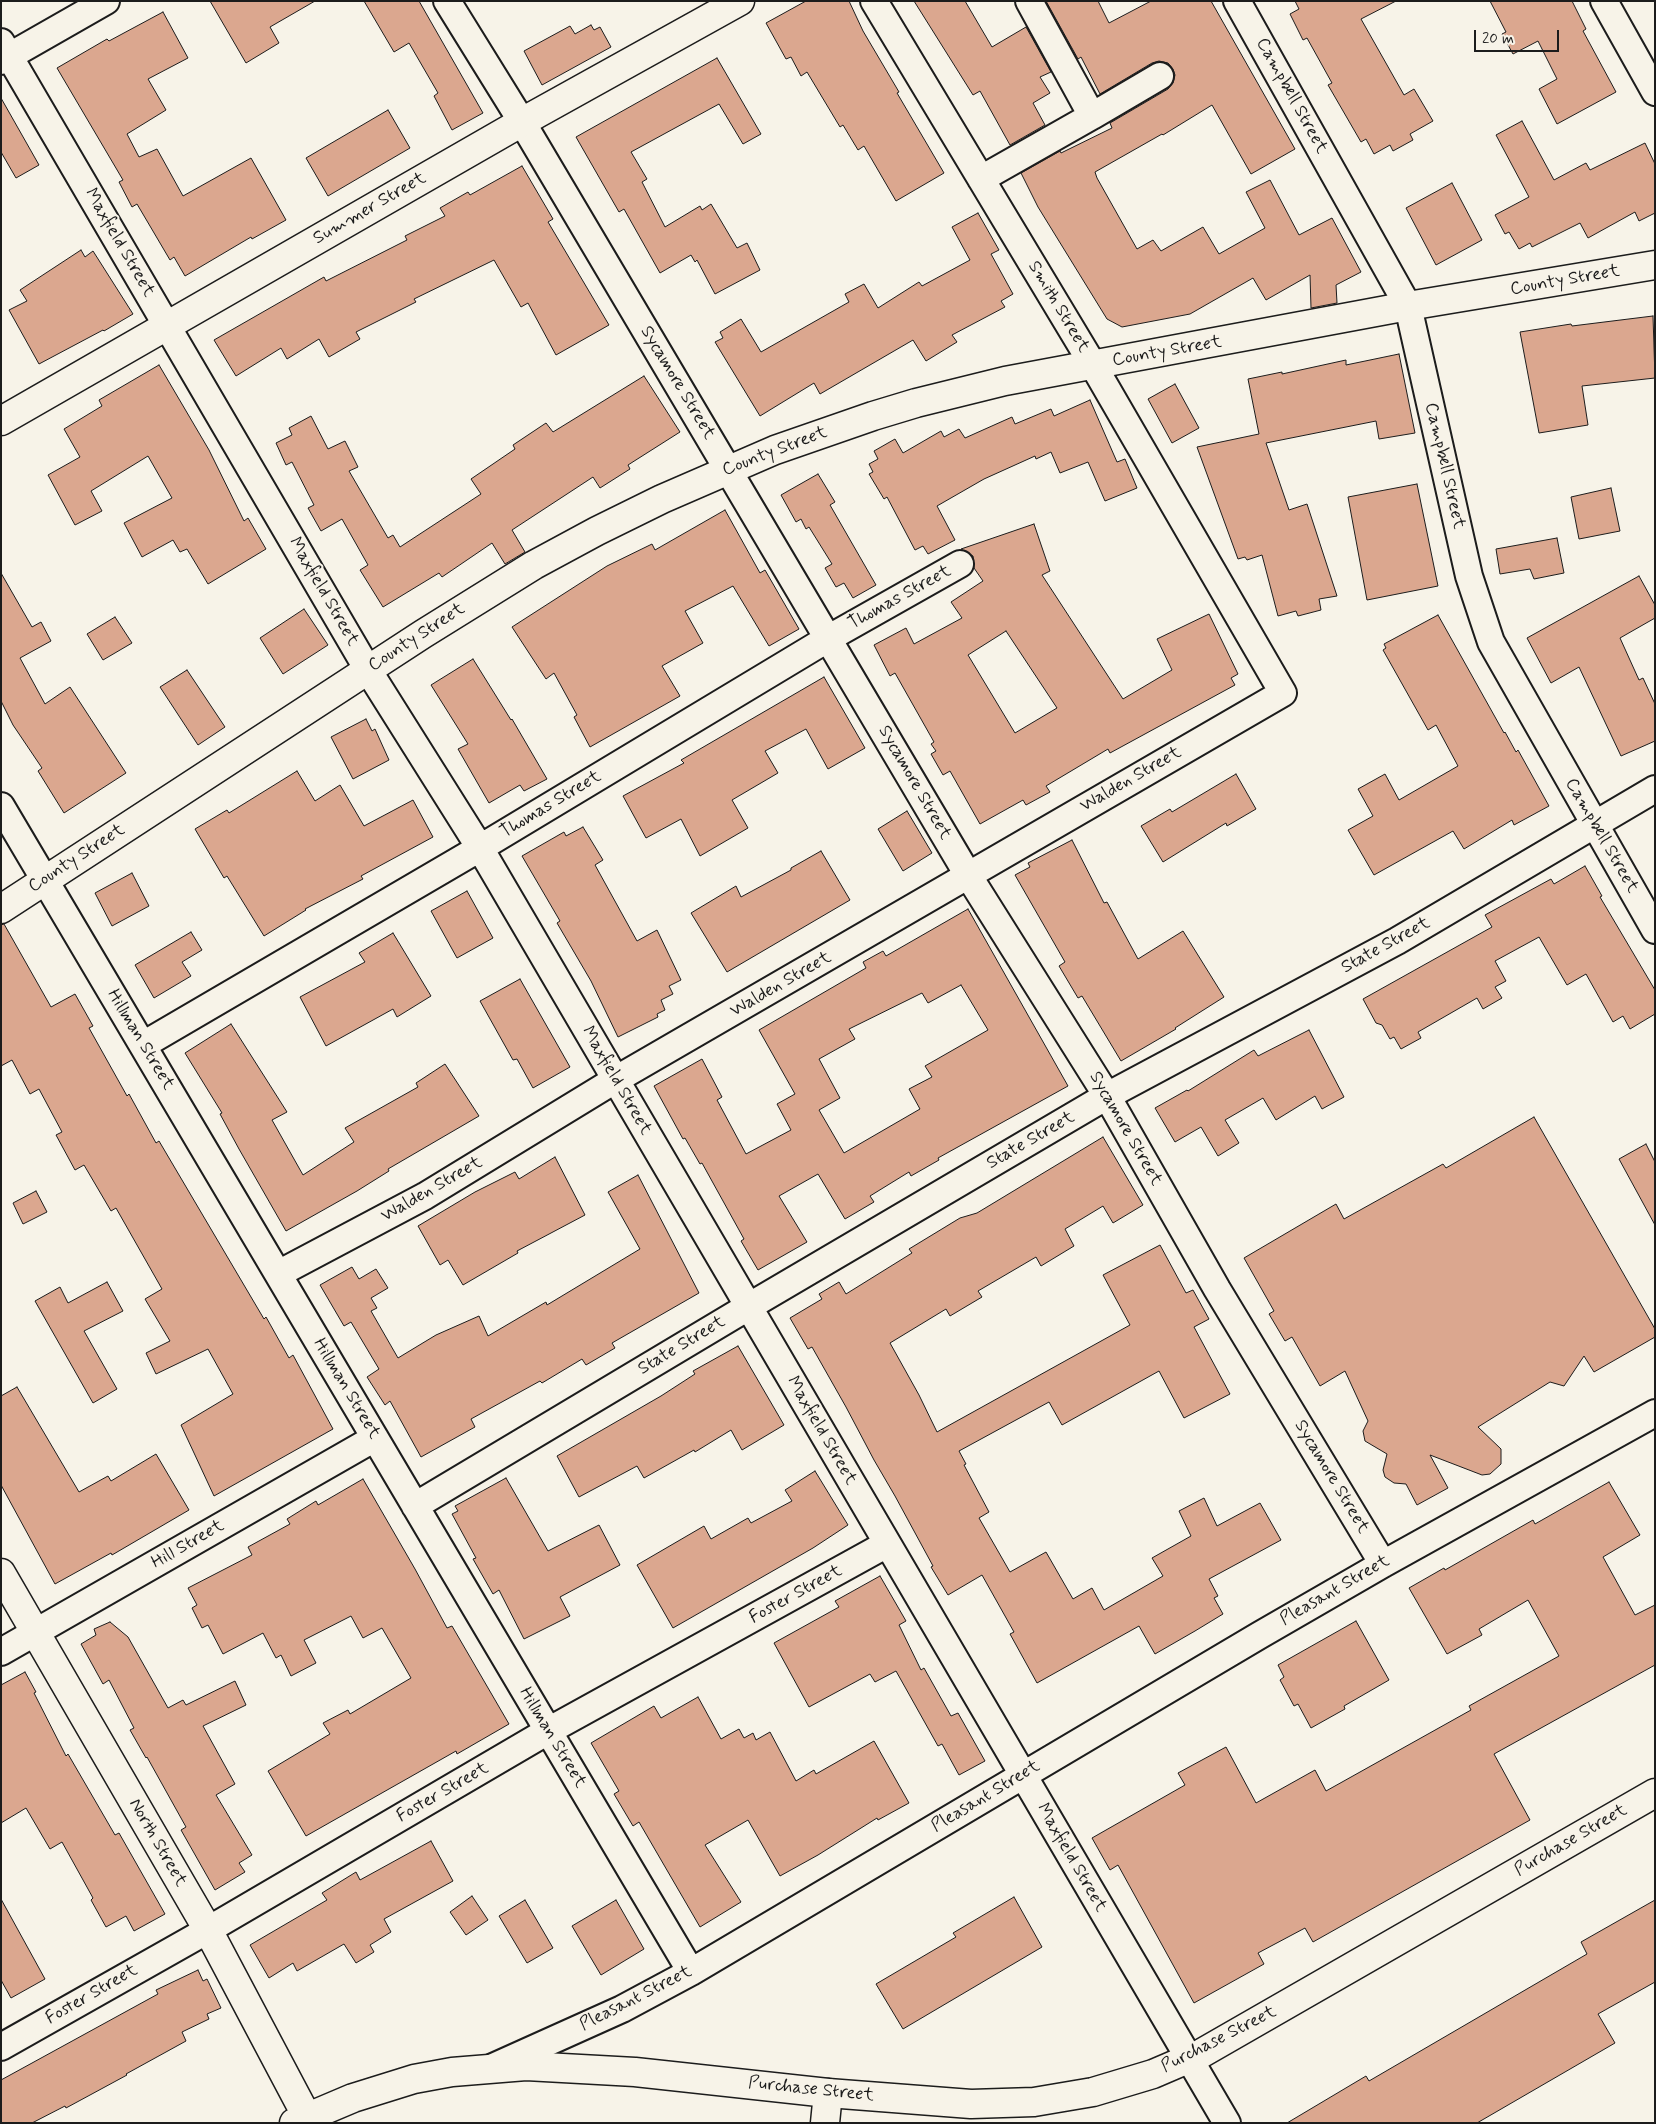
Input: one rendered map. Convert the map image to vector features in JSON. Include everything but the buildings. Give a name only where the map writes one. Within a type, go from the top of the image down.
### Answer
[{"type":"main road","name":"Summer Street","points":[[1,421],[522,122],[740,1]]},
{"type":"main road","name":"County Street","points":[[1,909],[368,670],[534,565],[597,531],[727,470],[824,432],[916,403],[1005,381],[1408,306],[1655,265]]},
{"type":"main road","name":"North Street","points":[[1,1573],[208,1930],[304,2121]]},
{"type":"main road","name":"Purchase Street","points":[[491,2068],[562,2067],[635,2072],[828,2093],[971,2104],[1034,2102],[1112,2087],[1153,2074],[1190,2059],[1655,1793]]},
{"type":"main road","name":"Pleasant Street","points":[[304,2121],[353,2098],[414,2079],[491,2068]]},
{"type":"main road","points":[[825,2123],[828,2093]]},
{"type":"street","points":[[4,53],[106,1]]},
{"type":"street","name":"Sycamore Street","points":[[447,1],[522,122],[968,875],[1107,1096],[1217,1289],[1384,1564]]},
{"type":"street","name":"Smith Street","points":[[874,1],[1093,365],[1283,693]]},
{"type":"street","points":[[1029,1],[1092,116]]},
{"type":"street","name":"Campbell Street","points":[[1238,1],[1408,306],[1469,576],[1491,642],[1655,930]]},
{"type":"street","points":[[1604,1],[1655,92]]},
{"type":"street","name":"Maxfield Street","points":[[4,53],[168,326],[368,670],[480,848],[1227,2123]]},
{"type":"street","points":[[981,180],[1160,76]]},
{"type":"street","name":"Thomas Street","points":[[143,1045],[480,848],[829,638],[960,564]]},
{"type":"street","name":"Walden Street","points":[[278,1274],[425,1196],[615,1080],[1283,693]]},
{"type":"street","name":"State Street","points":[[415,1506],[1107,1096],[1397,941],[1594,823],[1655,789]]},
{"type":"street","name":"Hillman Street","points":[[1,806],[691,1972]]},
{"type":"street","name":"Pleasant Street","points":[[491,2068],[622,2009],[691,1972],[1022,1775],[1384,1564],[1655,1413]]},
{"type":"street","name":"Hill Street","points":[[1,1652],[375,1438]]},
{"type":"street","name":"Foster Street","points":[[1,2047],[208,1930],[548,1731],[887,1544]]}]
